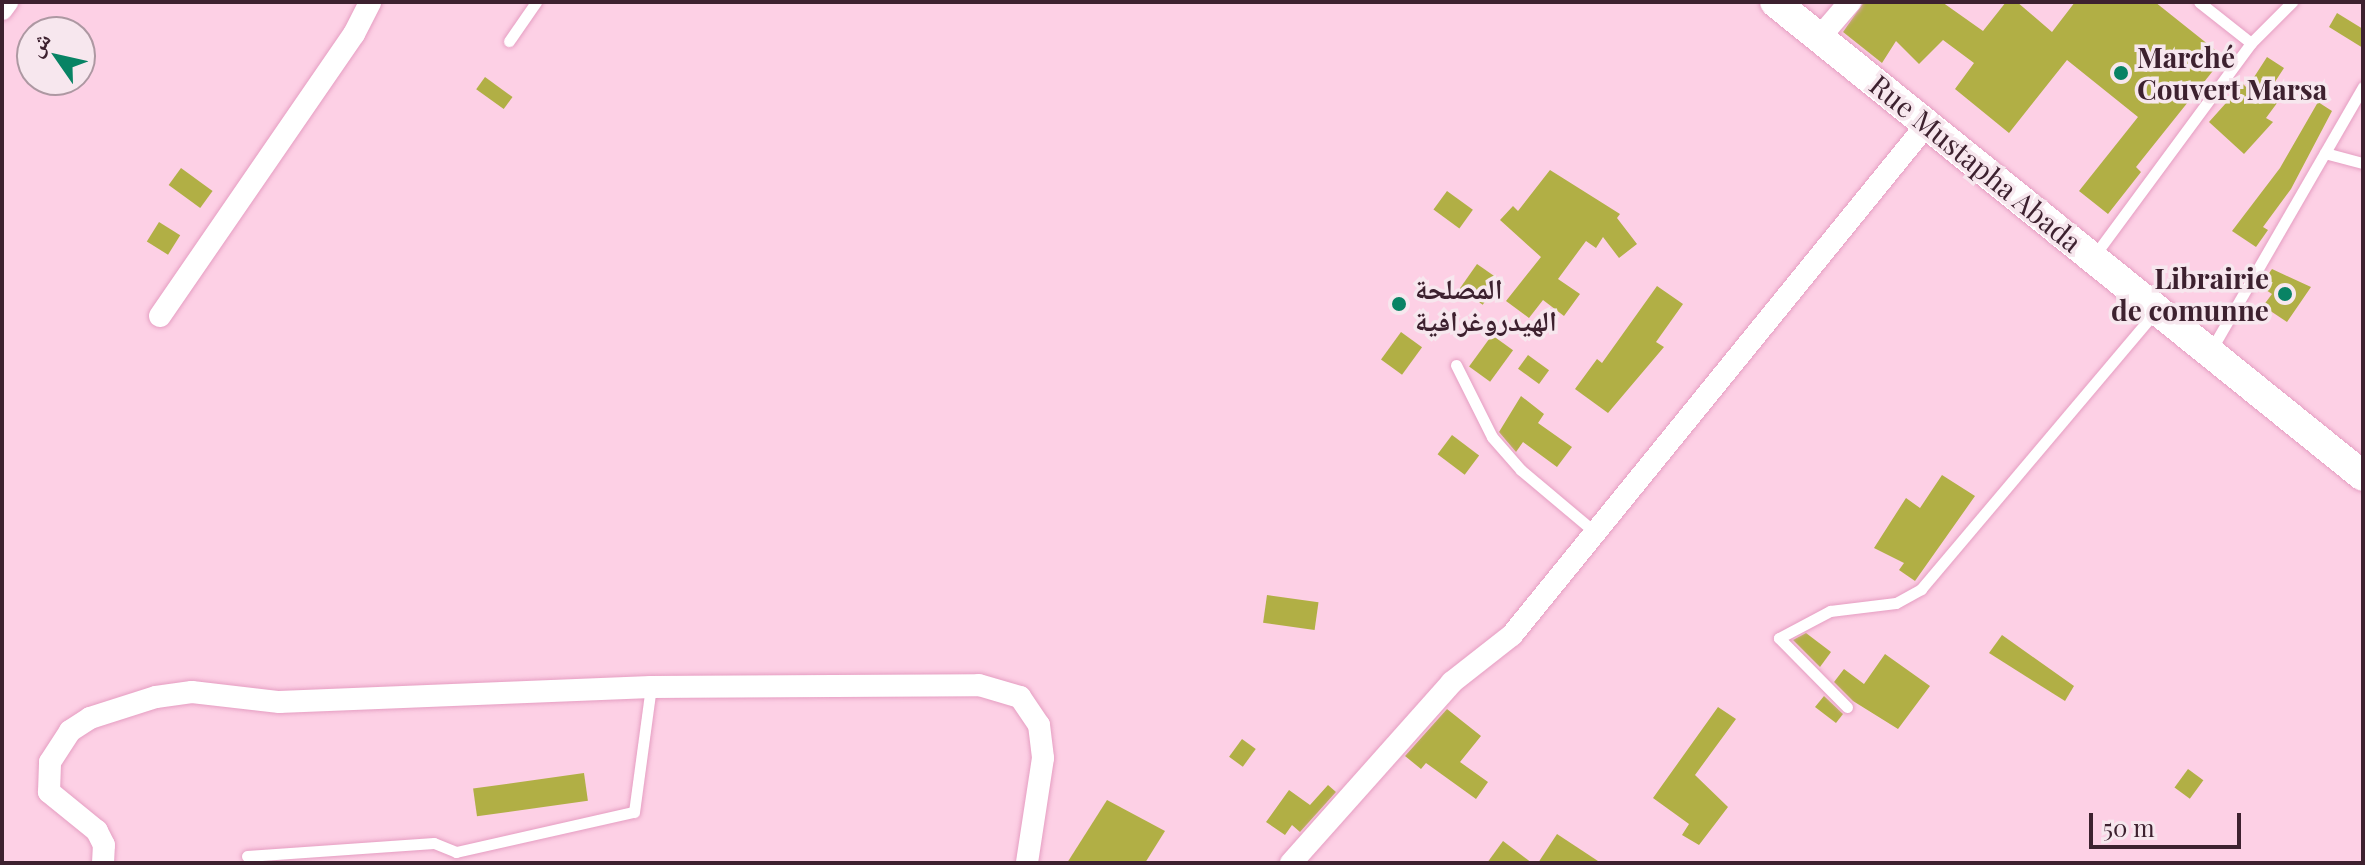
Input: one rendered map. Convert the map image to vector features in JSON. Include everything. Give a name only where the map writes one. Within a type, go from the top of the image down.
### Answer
[{"type":"main road","name":"Rue Mustapha Abada","points":[[1775,2],[2363,476]]},
{"type":"street","points":[[2,9],[7,2]]},
{"type":"street","points":[[160,316],[354,34],[370,2]]},
{"type":"street","points":[[1819,38],[1850,2]]},
{"type":"street","points":[[1291,863],[1366,774],[1452,682],[1512,635],[1598,534],[1928,123]]},
{"type":"street","points":[[103,863],[104,845],[97,831],[49,792],[50,762],[70,731],[90,718],[156,697],[192,692],[279,702],[651,687],[979,685],[1020,697],[1036,715],[1043,758],[1027,863]]},
{"type":"lane","points":[[509,41],[536,2]]},
{"type":"lane","points":[[2199,2],[2251,43]]},
{"type":"lane","points":[[2093,256],[2251,43],[2292,2]]},
{"type":"lane","points":[[2210,353],[2363,87]]},
{"type":"lane","points":[[2325,153],[2363,163]]},
{"type":"lane","points":[[1847,707],[1779,638],[1830,611],[1896,603],[1921,589],[2157,309]]},
{"type":"lane","points":[[1456,365],[1492,437],[1521,470],[1598,534]]},
{"type":"lane","points":[[247,856],[434,843],[456,852],[634,812],[651,687]]},
{"type":"lane","points":[[446,863],[456,852]]},
{"type":"building","points":[[1864,2],[1942,2],[1983,31],[2006,2],[2017,2],[2052,32],[2075,2],[2155,2],[2224,57],[2136,167],[2141,172],[2108,214],[2079,191],[2138,117],[2067,60],[2009,133],[1955,89],[1974,63],[1943,40],[1919,64],[1896,41],[1882,63],[1843,32]]},
{"type":"building","points":[[2337,13],[2363,29],[2363,48],[2329,27]]},
{"type":"building","points":[[2267,57],[2284,68],[2269,91],[2280,99],[2266,118],[2273,122],[2244,154],[2209,122],[2243,84],[2247,88]]},
{"type":"building","points":[[485,77],[513,97],[504,109],[476,89]]},
{"type":"building","points":[[2318,102],[2332,111],[2291,189],[2263,227],[2268,230],[2256,247],[2232,231],[2280,168]]},
{"type":"building","points":[[181,168],[213,191],[200,208],[169,185]]},
{"type":"building","points":[[1550,170],[1620,214],[1617,218],[1637,244],[1619,258],[1603,237],[1596,248],[1586,241],[1558,279],[1580,294],[1564,316],[1543,300],[1529,318],[1506,301],[1541,257],[1500,220],[1513,206],[1518,211]]},
{"type":"building","points":[[1447,191],[1473,210],[1459,228],[1433,210]]},
{"type":"building","points":[[159,222],[180,235],[168,255],[147,242]]},
{"type":"building","points":[[1477,264],[1500,280],[1483,305],[1460,289]]},
{"type":"building","points":[[2272,269],[2311,287],[2287,322],[2263,306],[2272,294],[2260,286]]},
{"type":"building","points":[[1657,286],[1683,304],[1656,342],[1664,347],[1608,413],[1575,389],[1597,359],[1602,363]]},
{"type":"building","points":[[1401,332],[1422,347],[1402,375],[1381,360]]},
{"type":"building","points":[[1492,335],[1513,350],[1490,382],[1469,367]]},
{"type":"building","points":[[1528,355],[1549,370],[1539,384],[1518,369]]},
{"type":"building","points":[[1521,396],[1544,414],[1538,423],[1572,447],[1557,467],[1523,442],[1516,452],[1499,432]]},
{"type":"building","points":[[1452,435],[1479,455],[1465,475],[1438,454]]},
{"type":"building","points":[[1942,475],[1975,496],[1915,581],[1899,570],[1904,563],[1874,548],[1906,498],[1920,508]]},
{"type":"building","points":[[1267,595],[1318,602],[1315,630],[1263,623]]},
{"type":"building","points":[[1806,633],[1831,652],[1820,667],[1793,640]]},
{"type":"building","points":[[2002,635],[2074,686],[2065,701],[1989,653]]},
{"type":"building","points":[[1885,654],[1930,686],[1898,729],[1853,701],[1834,682],[1844,669],[1864,684]]},
{"type":"building","points":[[1824,696],[1843,714],[1836,723],[1815,707]]},
{"type":"building","points":[[1718,707],[1736,719],[1695,775],[1728,807],[1699,845],[1682,835],[1689,824],[1653,798]]},
{"type":"building","points":[[1447,709],[1481,736],[1460,762],[1488,782],[1476,799],[1426,763],[1421,769],[1405,756]]},
{"type":"building","points":[[1242,739],[1256,749],[1243,767],[1229,757]]},
{"type":"building","points":[[2188,769],[2203,780],[2190,799],[2174,788]]},
{"type":"building","points":[[584,773],[588,801],[477,816],[473,789]]},
{"type":"building","points":[[1328,785],[1336,792],[1300,832],[1292,825],[1285,835],[1266,822],[1289,790],[1310,805]]},
{"type":"building","points":[[1107,800],[1165,831],[1145,863],[1067,863]]},
{"type":"building","points":[[1557,834],[1601,863],[1538,863]]},
{"type":"building","points":[[1503,841],[1532,863],[1487,863]]},
{"type":"place","name":"Marché Couvert Marsa","points":[[2121,73]]},
{"type":"place","name":"Librairie de comunne","points":[[2285,294]]},
{"type":"place","name":"المصلحة الهيدروغرافية","points":[[1399,304]]}]
